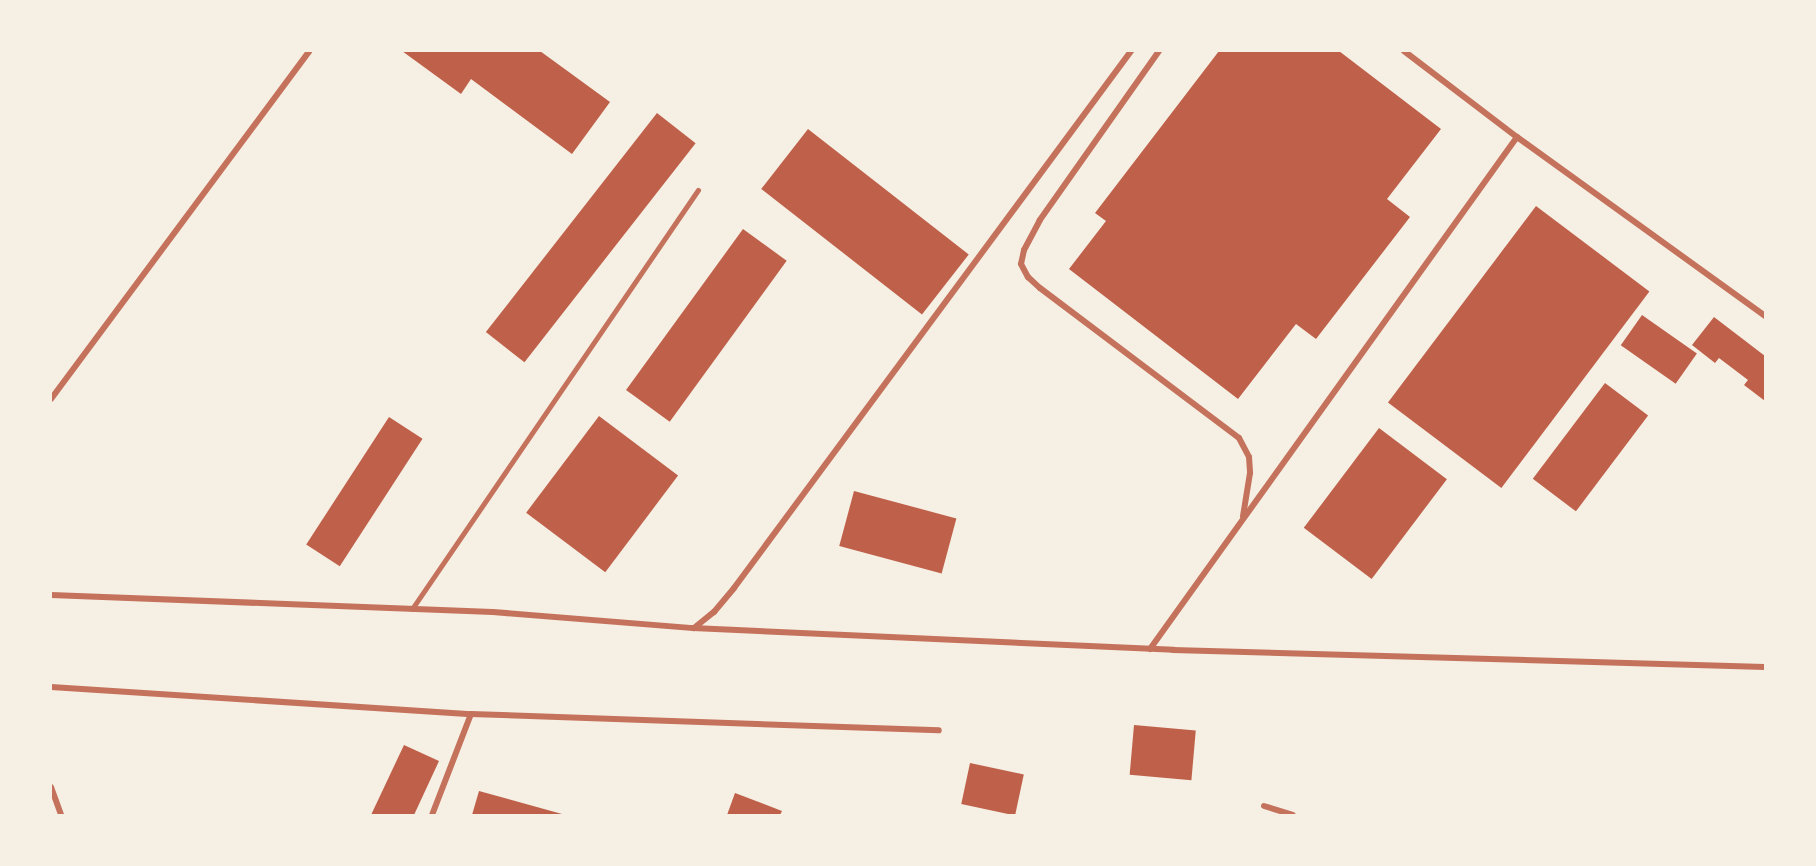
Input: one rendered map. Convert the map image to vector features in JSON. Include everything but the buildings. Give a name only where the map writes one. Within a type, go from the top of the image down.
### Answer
[{"type":"street","points":[[51,399],[309,51]]},
{"type":"street","points":[[693,628],[714,612],[734,588],[1131,51]]},
{"type":"street","points":[[1159,51],[1040,220],[1024,250],[1021,264],[1028,277],[1040,288],[1239,438],[1249,457],[1250,473],[1243,519]]},
{"type":"street","points":[[1404,51],[1516,136],[1765,316]]},
{"type":"street","points":[[1150,649],[1516,136]]},
{"type":"street","points":[[51,595],[493,612],[693,628],[1150,649],[1765,667]]},
{"type":"street","points":[[51,687],[471,714],[939,730]]},
{"type":"street","points":[[432,815],[471,714]]},
{"type":"street","points":[[51,787],[61,815]]},
{"type":"street","points":[[1264,806],[1293,815]]},
{"type":"lane","points":[[412,609],[698,190]]}]
